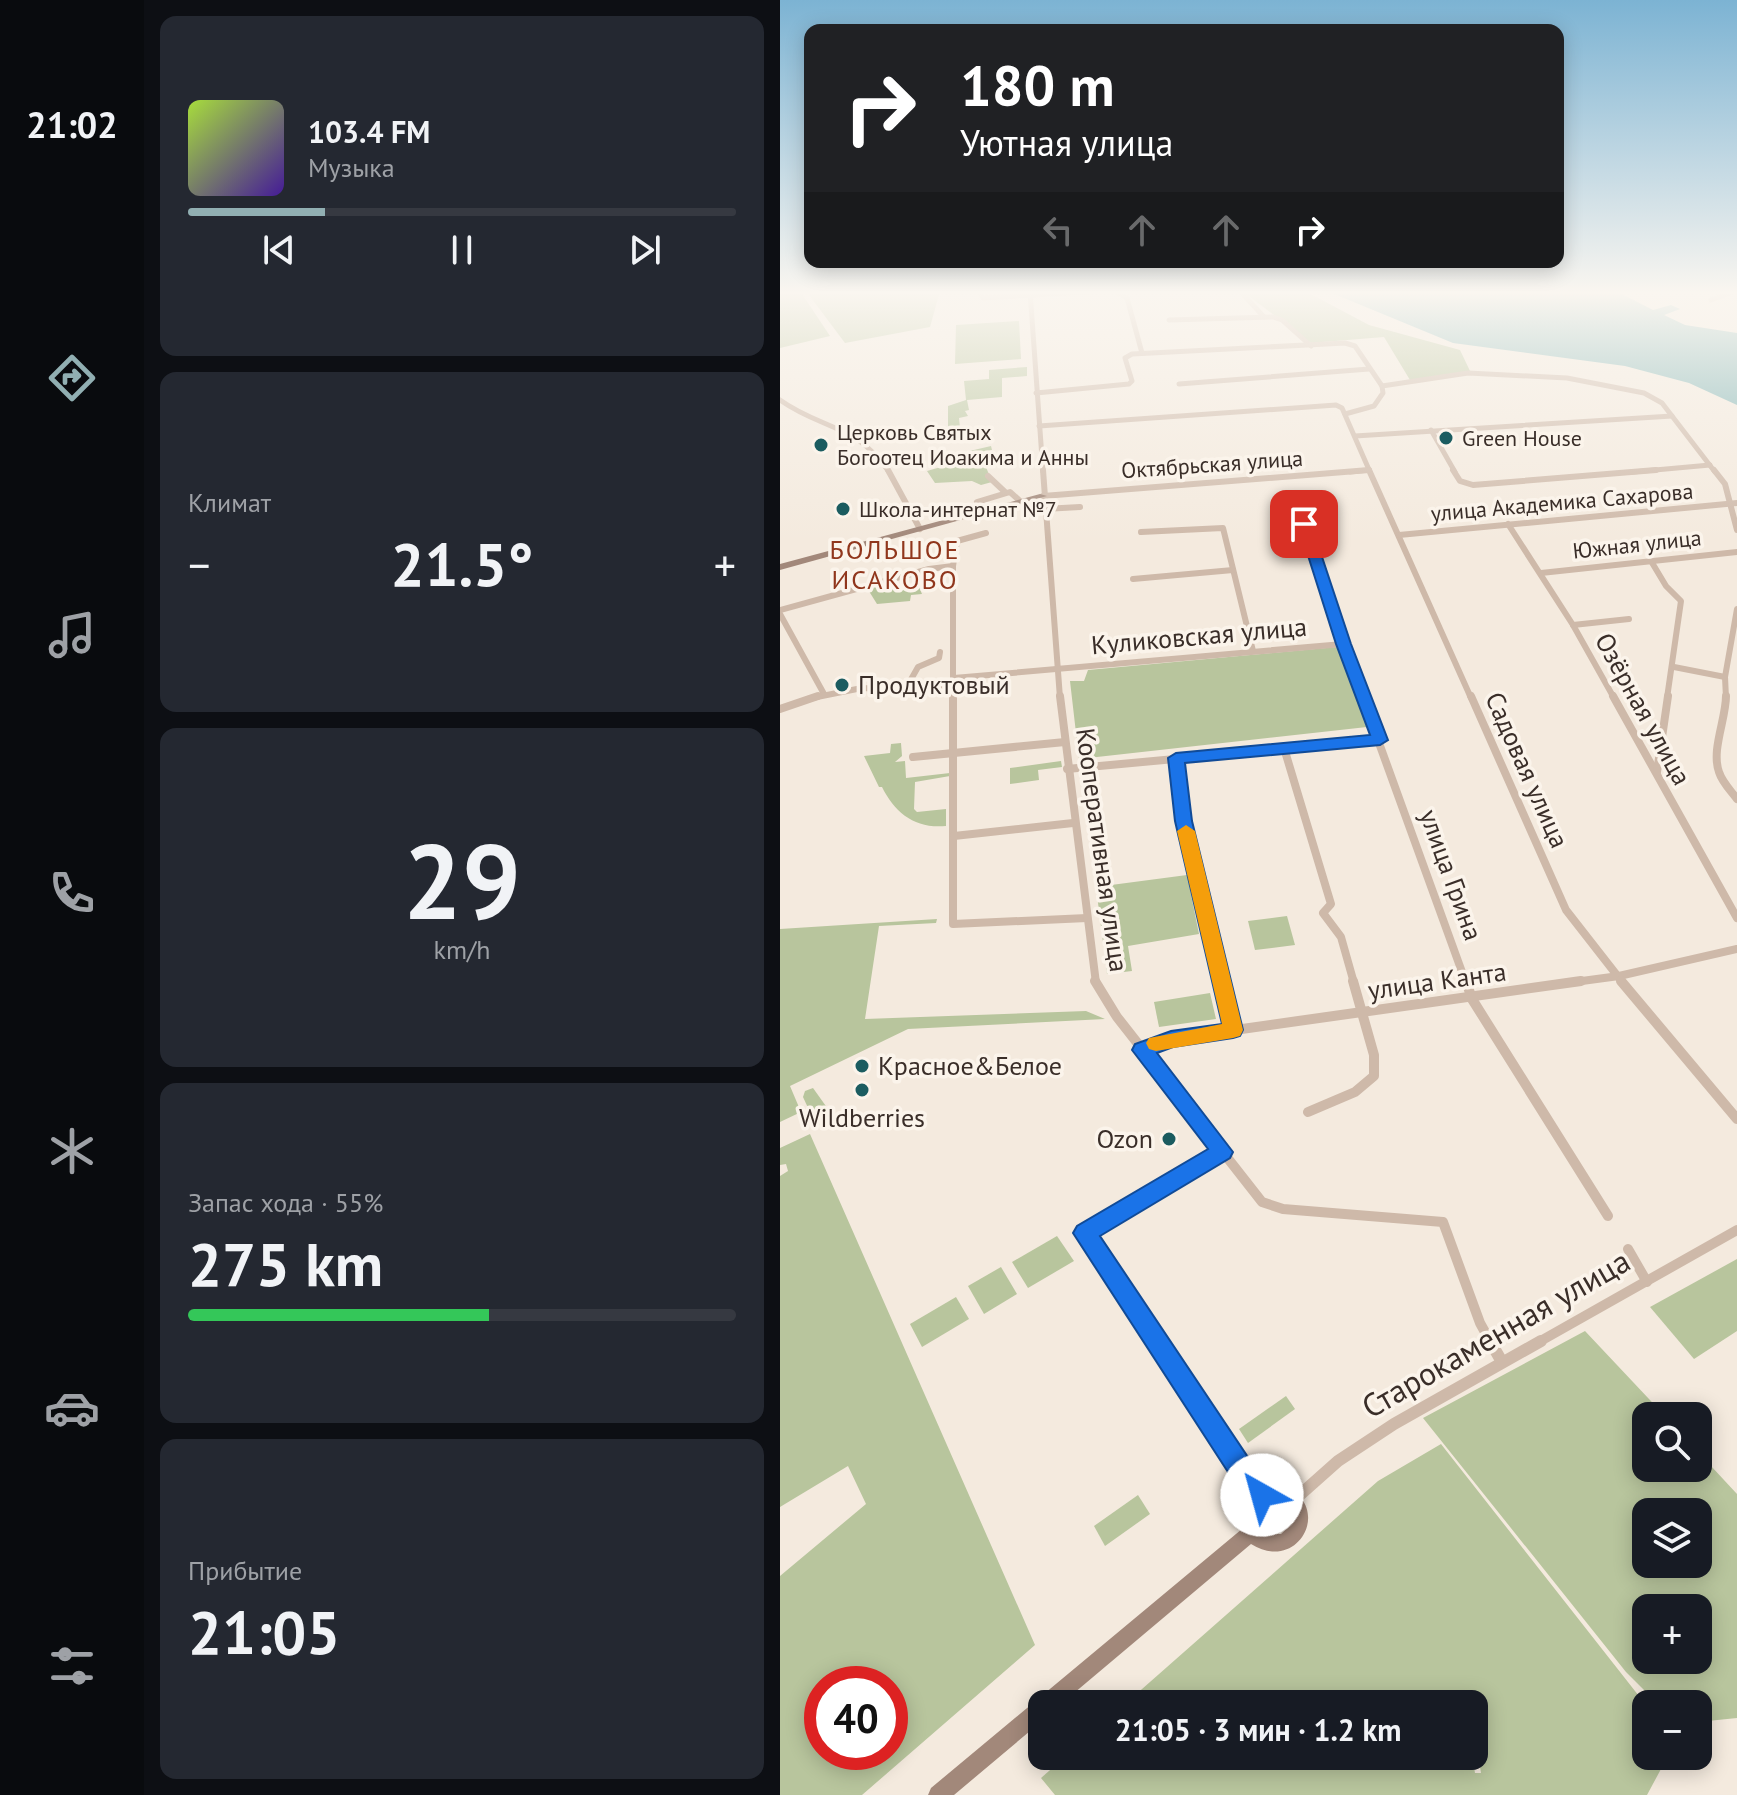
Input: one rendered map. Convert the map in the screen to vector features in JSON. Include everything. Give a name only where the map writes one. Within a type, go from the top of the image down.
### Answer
[{"type":"street","points":[[1035,375],[1039,426]]},
{"type":"street","points":[[1036,393],[1123,386],[1132,381],[1130,375]]},
{"type":"street","points":[[1179,384],[1296,375]]},
{"type":"street","points":[[1345,414],[1374,406],[1383,393],[1373,375]]},
{"type":"street","name":"Южная улица","points":[[1382,386],[1456,375]]},
{"type":"street","name":"Южная улица","points":[[1503,375],[1567,378],[1630,387],[1662,403],[1725,484],[1733,504],[1737,530]]},
{"type":"street","points":[[780,400],[794,411],[832,424],[883,458],[920,529]]},
{"type":"street","name":"Садовая улица","points":[[1039,426],[1336,405],[1342,408],[1566,910],[1589,943],[1737,1119]]},
{"type":"street","points":[[1355,436],[1672,416]]},
{"type":"street","name":"Кооперативная улица","points":[[1039,426],[1067,769],[1095,982],[1117,1017],[1262,1202],[1271,1207],[1443,1222],[1480,1323],[1502,1362]]},
{"type":"street","points":[[1431,430],[1465,484],[1710,465]]},
{"type":"street","name":"Октябрьская улица","points":[[780,567],[1043,496],[1369,470]]},
{"type":"street","points":[[988,476],[1001,491],[1010,492],[1020,501]]},
{"type":"street","points":[[984,511],[977,502],[1010,492]]},
{"type":"street","points":[[1070,508],[1072,502],[1078,502],[1078,492]]},
{"type":"street","name":"улица Академика Сахарова","points":[[1399,535],[1733,504]]},
{"type":"street","points":[[1044,509],[1080,507]]},
{"type":"street","name":"улица Грина","points":[[1304,524],[1343,644],[1472,999],[1608,1216]]},
{"type":"street","name":"Озёрная улица","points":[[1508,524],[1573,625],[1737,918]]},
{"type":"street","points":[[1141,532],[1223,528],[1253,651]]},
{"type":"street","points":[[986,533],[957,541],[953,566],[953,924],[1087,918]]},
{"type":"street","name":"Южная улица","points":[[1541,573],[1737,552]]},
{"type":"street","points":[[1651,561],[1666,586],[1681,601],[1657,773]]},
{"type":"street","points":[[824,694],[780,612],[929,569],[953,566]]},
{"type":"street","points":[[1133,579],[1233,570]]},
{"type":"street","points":[[1737,609],[1733,666],[1725,677],[1726,711],[1717,759],[1719,773],[1737,799]]},
{"type":"street","points":[[1573,625],[1629,619]]},
{"type":"street","name":"Куликовская улица","points":[[954,678],[1343,644]]},
{"type":"street","points":[[905,690],[918,667],[939,658],[940,652]]},
{"type":"street","points":[[1674,667],[1725,677]]},
{"type":"street","points":[[780,709],[824,694],[862,688],[905,690],[950,685],[954,678]]},
{"type":"street","points":[[1067,769],[1380,740]]},
{"type":"street","points":[[913,757],[1065,742]]},
{"type":"street","points":[[1284,748],[1331,904],[1323,913],[1341,937],[1374,1055],[1374,1076],[1355,1092],[1308,1112]]},
{"type":"street","points":[[1176,758],[1183,821],[1233,1030]]},
{"type":"street","points":[[954,836],[1073,823]]},
{"type":"street","name":"улица Канта","points":[[1143,1050],[1171,1039],[1619,976],[1737,949]]},
{"type":"street","points":[[1222,1152],[1085,1233],[1259,1496]]},
{"type":"street","name":"Старокаменная улица","points":[[1293,1501],[1338,1461],[1394,1424],[1737,1230]]},
{"type":"street","points":[[1628,1249],[1647,1282]]},
{"type":"street","points":[[1276,1492],[1293,1501],[1299,1521],[1290,1539],[1271,1545],[1262,1542],[1252,1532],[1250,1510],[1259,1496],[1276,1492]]},
{"type":"street","points":[[1063,1690],[1252,1532]]},
{"type":"street","points":[[938,1795],[1028,1719]]},
{"type":"green space","points":[[989,375],[1027,375],[1002,378],[1002,397],[967,400],[969,410],[965,411],[968,416],[959,418],[960,428],[948,429],[948,406],[966,400],[964,381],[989,379]]},
{"type":"green space","points":[[1407,375],[1445,375],[1410,380]]},
{"type":"green space","points":[[991,446],[992,450],[980,452],[992,482],[981,485],[972,481],[935,483],[927,471],[965,460],[961,453]]},
{"type":"green space","points":[[891,582],[896,591],[919,587],[922,594],[911,595],[910,601],[877,604],[867,588]]},
{"type":"green space","points":[[1337,647],[1367,727],[1079,759],[1070,681],[1084,681],[1088,670]]},
{"type":"green space","points":[[901,743],[902,756],[895,762],[905,761],[906,778],[950,773],[950,776],[915,782],[914,809],[917,812],[946,809],[946,826],[925,825],[907,817],[879,787],[864,756],[890,753],[891,744]]},
{"type":"green space","points":[[1061,761],[1062,767],[1038,770],[1039,780],[1010,784],[1010,768]]},
{"type":"green space","points":[[1187,875],[1199,934],[1128,946],[1132,971],[1107,974],[1096,887]]},
{"type":"green space","points":[[1287,916],[1295,945],[1255,950],[1248,921]]},
{"type":"green space","points":[[937,919],[936,923],[879,926],[865,1019],[1086,1011],[1105,1019],[908,1029],[790,1086],[801,1112],[780,1122],[780,929]]},
{"type":"green space","points":[[1210,993],[1216,1019],[1159,1027],[1154,1002]]},
{"type":"green space","points":[[813,1088],[833,1116],[819,1125],[815,1123],[803,1097],[805,1091]]},
{"type":"green space","points":[[810,1134],[1035,1645],[908,1755],[908,1666],[804,1666],[804,1770],[891,1770],[862,1795],[780,1795],[780,1576],[866,1504],[848,1466],[780,1507],[780,1176],[788,1171],[786,1164],[780,1165],[780,1148]]},
{"type":"green space","points":[[1057,1236],[1074,1261],[1028,1288],[1012,1262]]},
{"type":"green space","points":[[1737,1259],[1737,1331],[1694,1359],[1650,1307]]},
{"type":"green space","points":[[1001,1267],[1017,1294],[984,1314],[968,1286]]},
{"type":"green space","points":[[956,1297],[969,1319],[922,1347],[910,1324]]},
{"type":"green space","points":[[1585,1331],[1652,1402],[1632,1402],[1632,1482],[1712,1482],[1712,1467],[1737,1494],[1737,1718],[1712,1721],[1712,1690],[1644,1690],[1626,1672],[1423,1418]]},
{"type":"green space","points":[[1286,1396],[1295,1409],[1248,1443],[1239,1429]]},
{"type":"green space","points":[[1441,1444],[1634,1690],[1632,1770],[1660,1770],[1647,1795],[1055,1795],[1041,1778],[1050,1770],[1474,1770],[1475,1773],[1481,1773],[1481,1770],[1488,1770],[1488,1690],[1141,1690],[1378,1481]]},
{"type":"green space","points":[[1138,1495],[1150,1514],[1105,1546],[1094,1526]]},
{"type":"water","points":[[1658,375],[1737,375],[1737,405],[1689,383]]},
{"type":"slow traffic","points":[[1156,1043],[1233,1030],[1186,831]]},
{"type":"place","name":"Green House","points":[[1446,438]]},
{"type":"place","name":"Церковь Святых Богоотец Иоакима и Анны","points":[[821,445]]},
{"type":"place","name":"Школа-интернат №7","points":[[843,509]]},
{"type":"place","name":"Продуктовый","points":[[842,685]]},
{"type":"place","name":"Красное&Белое","points":[[862,1066]]},
{"type":"place","name":"Wildberries","points":[[862,1090]]},
{"type":"place","name":"Ozon","points":[[1169,1139]]},
{"type":"district","name":"БОЛЬШОЕ ИСАКОВО","points":[[895,565]]},
{"type":"route","points":[[1262,1495],[1259,1496],[1085,1233],[1222,1152],[1143,1050],[1171,1039],[1233,1030],[1183,821],[1176,758],[1380,740],[1343,644],[1304,524]]}]
